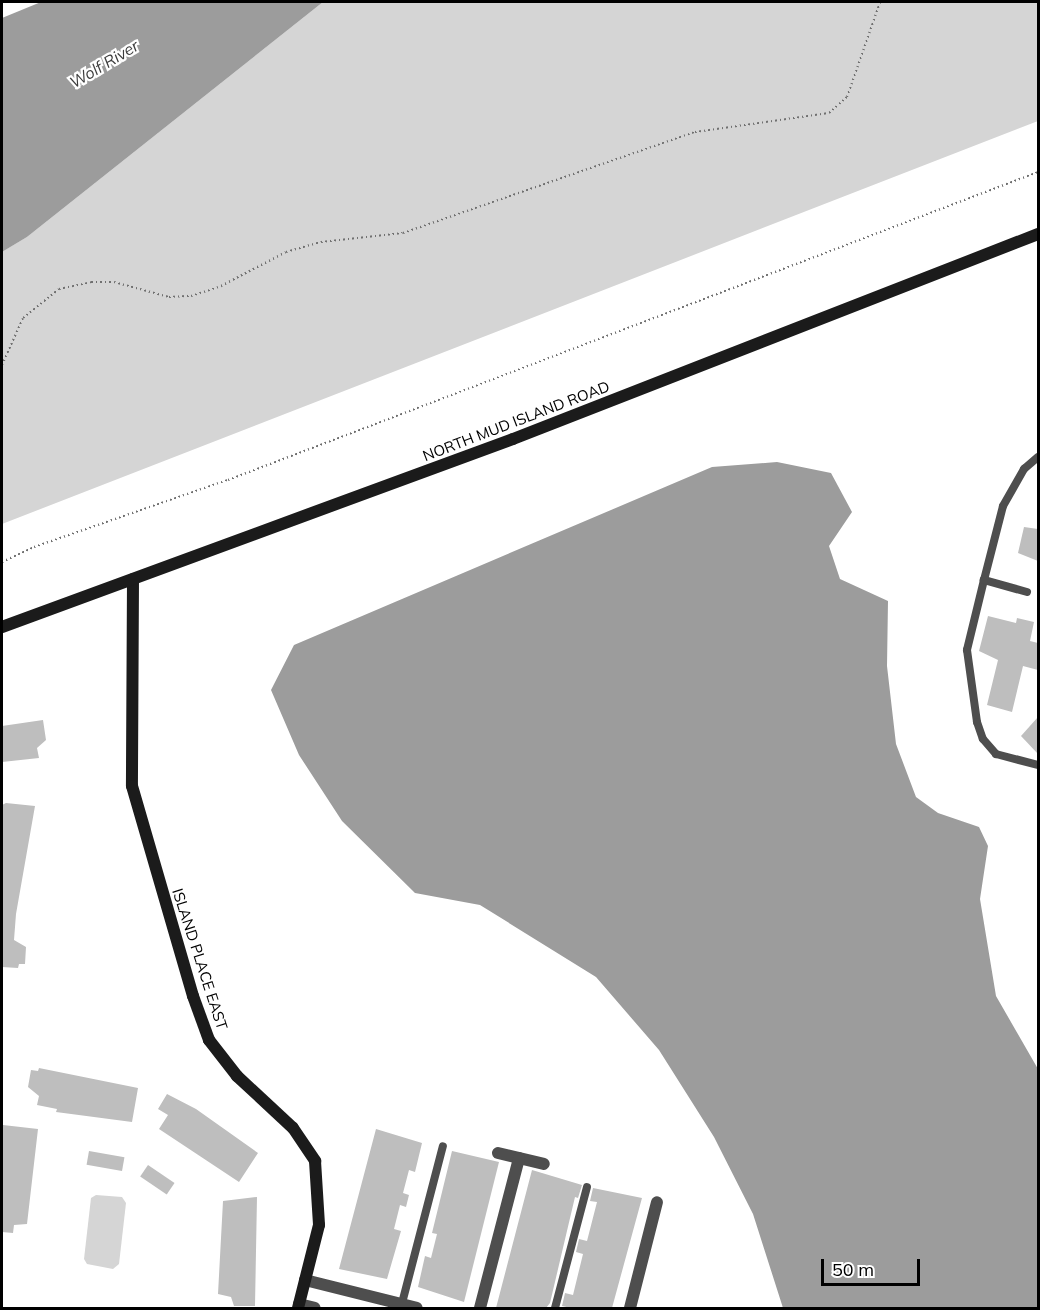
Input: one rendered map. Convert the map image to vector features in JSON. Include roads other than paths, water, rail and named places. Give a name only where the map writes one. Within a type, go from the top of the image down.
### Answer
[{"type":"street","name":"NORTH MUD ISLAND ROAD","points":[[2,627],[513,439],[1038,234]]},
{"type":"street","name":"ISLAND PLACE EAST","points":[[133,579],[132,786],[209,1040],[237,1076],[293,1128],[315,1161],[319,1226],[298,1306]]},
{"type":"street","points":[[498,1153],[544,1164]]},
{"type":"street","points":[[480,1308],[519,1158]]},
{"type":"street","points":[[630,1308],[657,1202]]},
{"type":"street","points":[[305,1280],[401,1307],[417,1308]]},
{"type":"street","points":[[298,1306],[315,1308]]},
{"type":"lane","points":[[1038,457],[1024,470],[1003,506],[967,650],[977,722],[984,739],[996,754],[1038,765]]},
{"type":"lane","points":[[984,580],[1027,592]]},
{"type":"lane","points":[[401,1307],[443,1146]]},
{"type":"lane","points":[[555,1308],[587,1187]]},
{"type":"water","name":"Wolf River","points":[[41,2],[323,2],[27,237],[2,252],[2,18]]},
{"type":"water","points":[[777,462],[831,473],[852,512],[829,546],[840,579],[888,601],[887,666],[896,744],[916,797],[938,813],[979,827],[988,846],[980,899],[996,996],[1038,1069],[1038,1308],[783,1308],[753,1214],[714,1137],[659,1050],[596,977],[480,905],[415,893],[342,821],[299,755],[271,690],[294,645],[712,467]]}]
